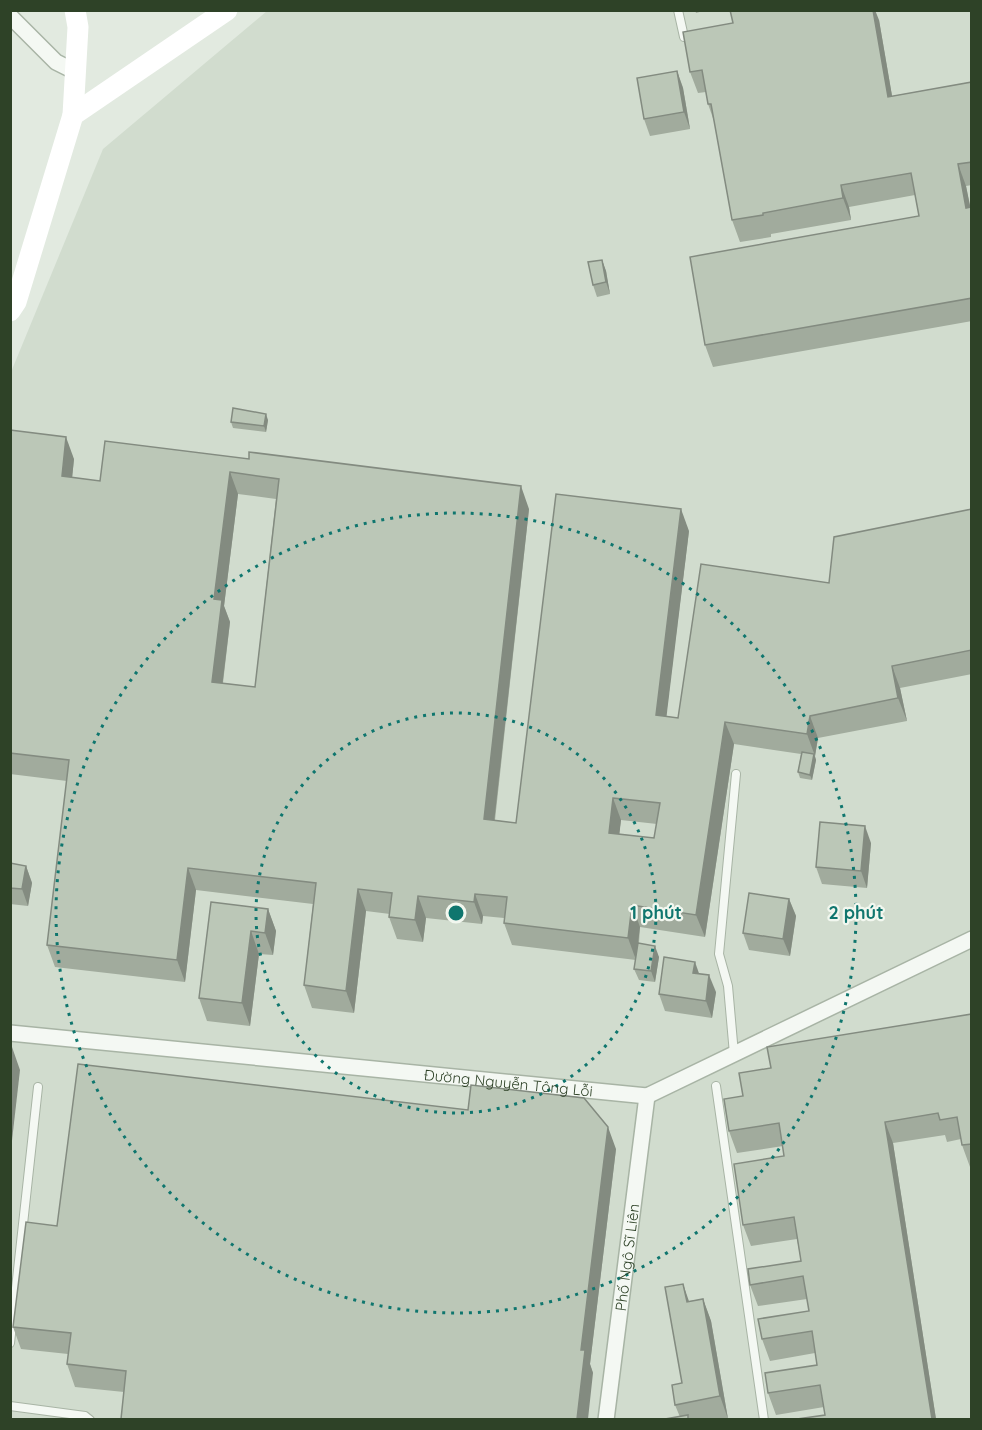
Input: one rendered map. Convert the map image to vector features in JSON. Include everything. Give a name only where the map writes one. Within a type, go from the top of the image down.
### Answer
[{"type":"street","points":[[12,306],[73,115],[78,27],[75,10]]},
{"type":"street","points":[[73,115],[227,10]]},
{"type":"street","points":[[10,16],[56,62],[76,72]]},
{"type":"street","points":[[647,1096],[972,939]]},
{"type":"street","name":"Đường Nguyễn Tông Lỗi","points":[[10,1033],[647,1096]]},
{"type":"street","name":"Phố Ngô Sĩ Liên","points":[[606,1419],[647,1096]]},
{"type":"lane","points":[[678,10],[684,37]]},
{"type":"lane","points":[[734,1054],[728,986],[719,954],[736,774]]},
{"type":"lane","points":[[716,1086],[764,1419]]},
{"type":"lane","points":[[10,1343],[38,1087]]},
{"type":"lane","points":[[10,1406],[85,1416],[90,1419]]},
{"type":"shaded area","points":[[267,11],[971,11],[971,1419],[11,1420],[11,372],[103,149]]},
{"type":"building","points":[[730,10],[873,10],[888,97],[972,82],[972,162],[958,164],[966,208],[971,207],[972,209],[972,298],[705,345],[690,257],[919,216],[911,173],[841,185],[843,198],[732,220],[711,104],[708,104],[702,70],[690,72],[683,32],[733,23]]},
{"type":"building","points":[[677,71],[684,112],[644,119],[637,78]]},
{"type":"building","points":[[602,260],[606,282],[593,285],[588,262]]},
{"type":"building","points":[[233,408],[266,414],[264,426],[231,422]]},
{"type":"building","points":[[10,430],[66,437],[62,476],[100,481],[105,441],[249,459],[249,452],[521,486],[484,819],[516,823],[556,494],[681,509],[656,715],[678,718],[701,564],[829,583],[834,537],[972,509],[972,650],[892,666],[898,698],[810,716],[807,734],[725,722],[696,915],[632,905],[628,938],[504,923],[507,897],[475,894],[474,902],[418,896],[415,920],[389,917],[392,893],[358,889],[346,991],[304,985],[316,883],[188,868],[177,960],[47,945],[69,760],[10,753]],"holes":[[[230,472],[279,479],[255,687],[212,682],[222,600],[214,599]],[[613,798],[660,803],[654,838],[609,833]]]},
{"type":"building","points":[[802,752],[814,754],[810,775],[798,772]]},
{"type":"building","points":[[820,822],[865,826],[861,871],[816,867]]},
{"type":"building","points":[[10,863],[26,866],[22,889],[10,888]]},
{"type":"building","points":[[749,893],[789,899],[783,939],[743,933]]},
{"type":"building","points":[[211,902],[268,909],[265,933],[251,931],[242,1003],[199,998]]},
{"type":"building","points":[[638,943],[655,946],[651,971],[634,969]]},
{"type":"building","points":[[664,957],[695,962],[693,973],[709,975],[706,1001],[659,994]]},
{"type":"building","points":[[972,1014],[972,1144],[962,1145],[957,1117],[940,1120],[938,1113],[885,1122],[932,1419],[797,1419],[825,1415],[820,1385],[768,1393],[765,1373],[817,1365],[812,1331],[762,1339],[758,1319],[809,1311],[803,1276],[750,1285],[748,1269],[801,1261],[794,1217],[743,1225],[734,1164],[784,1156],[779,1123],[729,1131],[724,1099],[743,1096],[739,1073],[771,1068],[767,1047]]},
{"type":"building","points":[[78,1064],[468,1110],[471,1085],[584,1098],[608,1127],[581,1350],[585,1350],[577,1419],[121,1419],[126,1371],[67,1364],[71,1333],[13,1327],[26,1222],[57,1226]]},
{"type":"building","points":[[683,1284],[687,1302],[703,1299],[720,1396],[675,1405],[672,1385],[682,1383],[665,1287]]},
{"type":"building","points":[[688,1415],[688,1419],[665,1419]]}]
